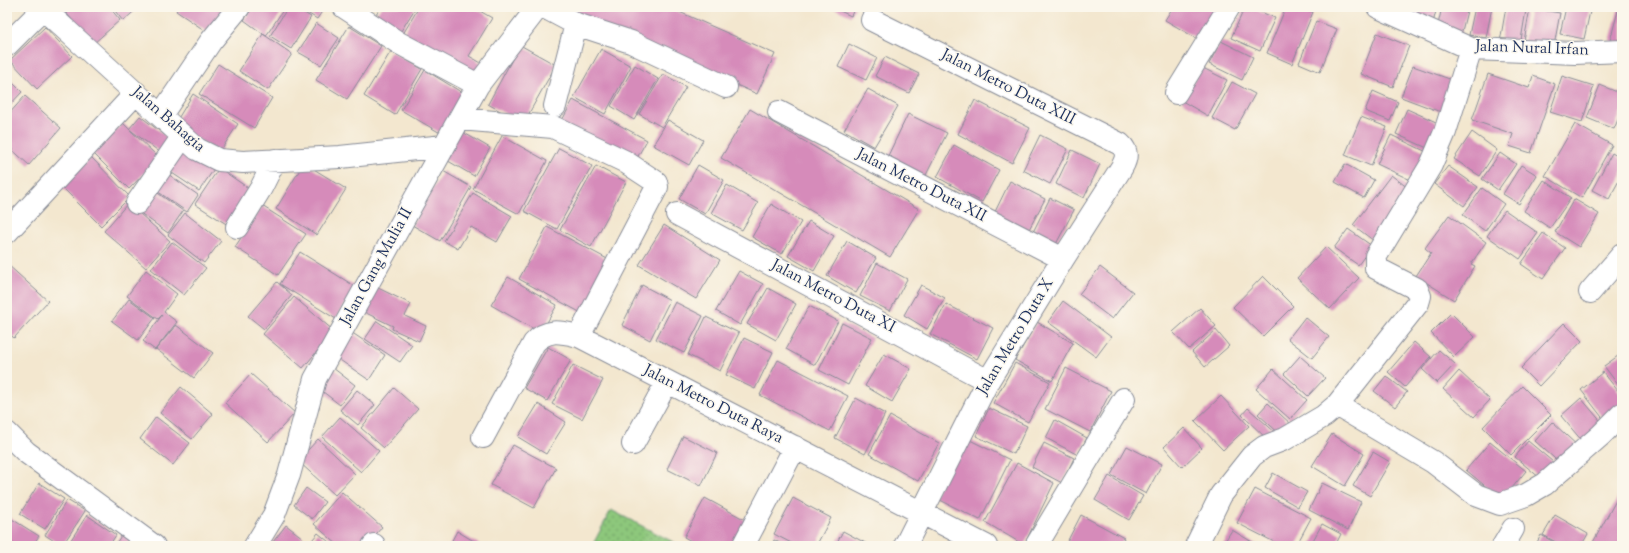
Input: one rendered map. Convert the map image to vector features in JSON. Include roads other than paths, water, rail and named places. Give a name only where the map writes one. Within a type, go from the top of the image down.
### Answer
[{"type":"street","points":[[161,115],[211,41],[239,7]]},
{"type":"street","points":[[344,7],[399,43],[478,85]]},
{"type":"street","name":"Jalan Gang Mulia II","points":[[255,546],[274,515],[284,489],[315,379],[478,85],[538,7]]},
{"type":"street","points":[[544,7],[576,24],[631,42],[726,87]]},
{"type":"street","points":[[1176,93],[1229,7]]},
{"type":"street","name":"Jalan Nural Irfan","points":[[1378,7],[1471,48],[1575,53],[1622,51]]},
{"type":"street","points":[[7,45],[42,8]]},
{"type":"street","name":"Jalan Bahagia","points":[[42,8],[197,149],[219,160],[243,162],[340,157],[444,146]]},
{"type":"street","name":"Jalan Metro Duta XIII","points":[[872,20],[1120,144],[1127,153],[1127,159],[1122,167]]},
{"type":"street","points":[[555,106],[576,24]]},
{"type":"street","points":[[1196,546],[1222,495],[1252,456],[1264,447],[1285,439],[1324,416],[1337,404],[1418,303],[1420,296],[1417,289],[1376,268],[1374,262],[1394,225],[1431,165],[1445,132],[1471,48]]},
{"type":"street","points":[[7,232],[136,93]]},
{"type":"street","name":"Jalan Metro Duta XII","points":[[779,112],[1062,259]]},
{"type":"street","points":[[460,119],[553,127],[624,160],[656,182],[657,187],[579,336]]},
{"type":"street","points":[[137,204],[183,136]]},
{"type":"street","points":[[237,227],[261,188],[275,160]]},
{"type":"street","name":"Jalan Metro Duta X","points":[[905,546],[988,381],[1062,259],[1122,167]]},
{"type":"street","name":"Jalan Metro Duta XI","points":[[677,214],[988,381]]},
{"type":"street","points":[[1590,292],[1622,255]]},
{"type":"street","name":"Jalan Metro Duta Raya","points":[[483,437],[534,343],[540,337],[555,331],[579,336],[986,546]]},
{"type":"street","points":[[633,444],[667,382]]},
{"type":"street","points":[[1036,546],[1124,399]]},
{"type":"street","points":[[1337,404],[1433,462],[1476,494],[1500,504],[1526,495],[1545,484],[1601,436],[1622,414]]},
{"type":"street","points":[[7,433],[26,452],[154,546]]},
{"type":"street","points":[[743,546],[794,447]]}]
